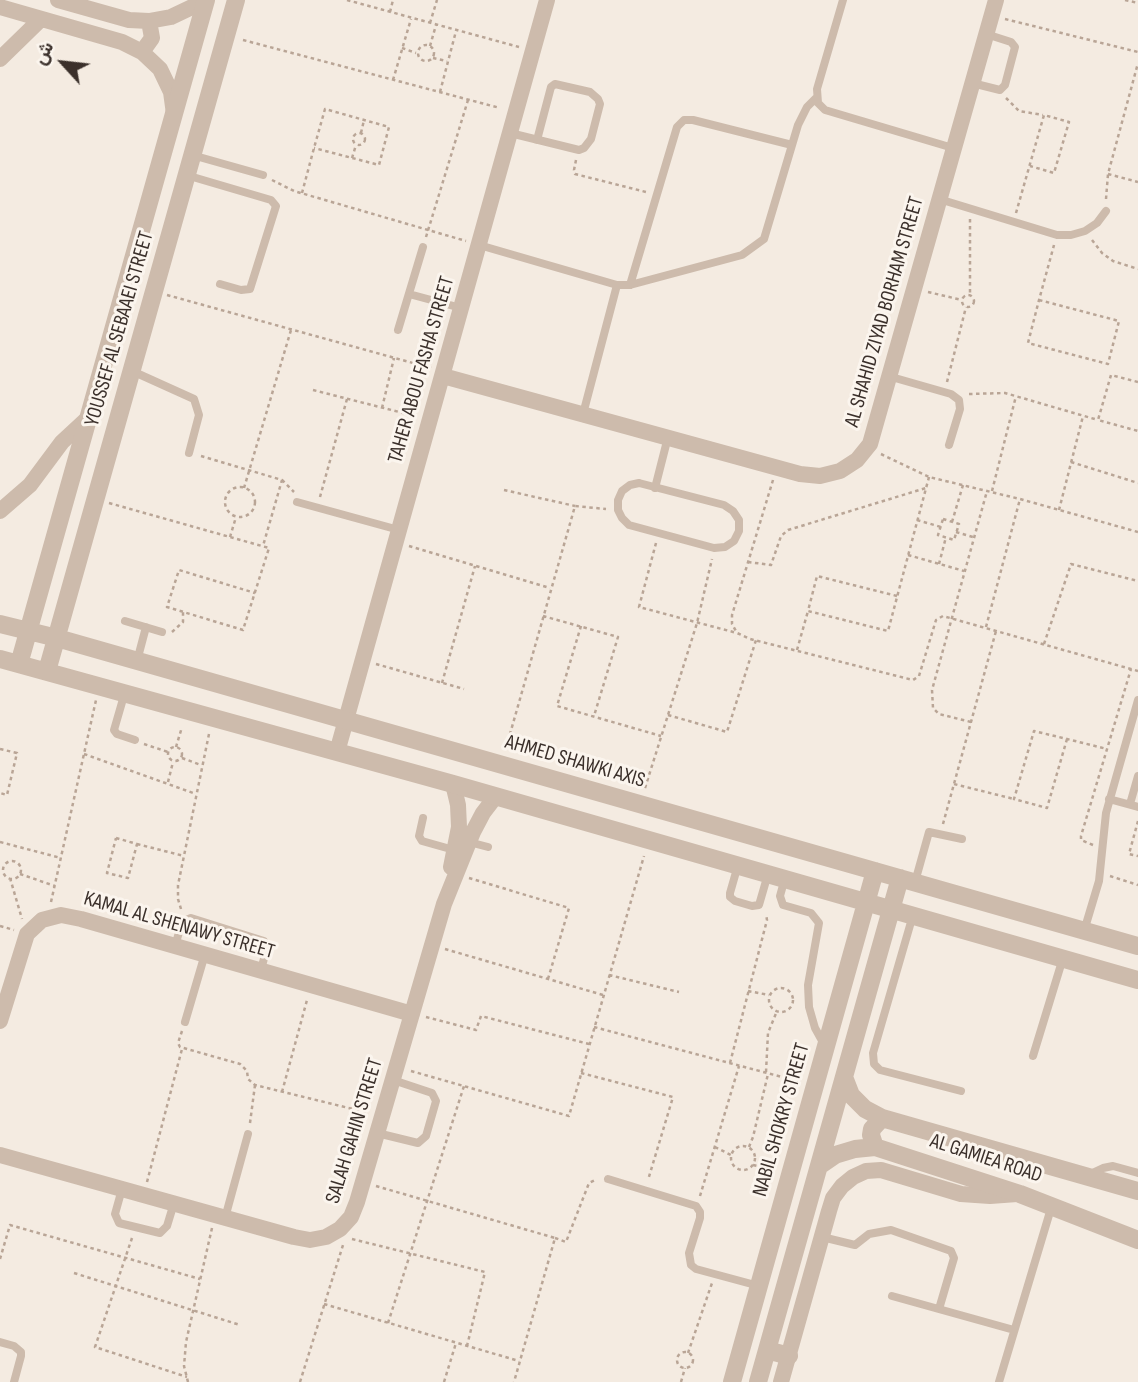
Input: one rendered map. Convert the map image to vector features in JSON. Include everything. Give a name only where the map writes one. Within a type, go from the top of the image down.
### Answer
[{"type":"street","points":[[58,0],[129,20],[149,21],[171,17],[200,0]]},
{"type":"street","name":"YOUSSEF AL SEBAAEI STREET","points":[[19,663],[206,0]]},
{"type":"street","name":"YOUSSEF AL SEBAAEI STREET","points":[[47,671],[236,0]]},
{"type":"street","name":"TAHER ABOU FASHA STREET","points":[[337,751],[547,0]]},
{"type":"street","points":[[0,7],[122,42],[142,52],[160,69],[171,92],[172,124],[195,147]]},
{"type":"street","name":"AL SHAHID ZIYAD BORHAM STREET","points":[[443,374],[668,438],[820,476],[840,471],[857,460],[870,444],[993,8]]},
{"type":"street","points":[[0,59],[41,19]]},
{"type":"street","points":[[142,52],[152,38],[149,21]]},
{"type":"street","points":[[0,511],[30,485],[62,442],[89,417]]},
{"type":"street","name":"AHMED SHAWKI AXIS","points":[[0,624],[1138,946]]},
{"type":"street","points":[[0,659],[337,751],[1138,980]]},
{"type":"street","name":"SALAH GAHIN STREET","points":[[444,904],[456,874],[462,846],[453,784]]},
{"type":"street","name":"SALAH GAHIN STREET","points":[[0,1155],[293,1237],[310,1240],[326,1237],[340,1229],[351,1217],[363,1183],[462,846],[496,796]]},
{"type":"street","name":"NABIL SHOKRY STREET","points":[[732,1382],[875,871]]},
{"type":"street","points":[[758,1382],[891,909],[907,880]]},
{"type":"street","name":"KAMAL AL SHENAWY STREET","points":[[47,919],[61,915],[81,919],[412,1014]]},
{"type":"street","points":[[1,1012],[27,934],[42,920],[47,919]]},
{"type":"street","points":[[834,1017],[859,1024]]},
{"type":"street","name":"AL GAMIEA ROAD","points":[[844,1077],[851,1095],[865,1109],[882,1118],[1138,1191]]},
{"type":"street","points":[[876,1147],[872,1142],[872,1129],[882,1118]]},
{"type":"street","name":"AL GAMIEA ROAD","points":[[819,1166],[835,1155],[876,1147],[1052,1205],[1138,1240]]},
{"type":"street","points":[[781,1382],[833,1198],[853,1177],[866,1171],[881,1170],[961,1194],[1020,1194]]},
{"type":"street","points":[[768,1350],[789,1356]]},
{"type":"lane","points":[[479,245],[617,285],[630,285],[753,249],[764,239],[803,114],[816,98],[843,0]]},
{"type":"lane","points":[[972,83],[1000,90],[1005,85],[1015,47],[1011,42],[986,34]]},
{"type":"lane","points":[[510,133],[537,140],[579,150],[589,145],[600,104],[598,99],[590,92],[559,83],[551,86],[537,140]]},
{"type":"lane","points":[[816,98],[825,110],[953,148]]},
{"type":"lane","points":[[630,285],[677,127],[684,120],[792,145]]},
{"type":"lane","points":[[195,147],[263,175]]},
{"type":"lane","points":[[186,175],[271,200],[276,206],[250,289],[241,290],[220,284]]},
{"type":"lane","points":[[939,199],[1057,235],[1085,231],[1097,223],[1106,211]]},
{"type":"lane","points":[[398,330],[423,247]]},
{"type":"lane","points":[[583,414],[617,285]]},
{"type":"lane","points":[[409,293],[461,308]]},
{"type":"lane","points":[[132,371],[194,399],[199,415],[189,453]]},
{"type":"lane","points":[[888,376],[944,392],[959,400],[960,409],[949,445]]},
{"type":"lane","points":[[655,488],[668,438]]},
{"type":"lane","points":[[639,484],[724,505],[733,511],[739,520],[739,531],[734,541],[725,547],[715,548],[629,525],[618,510],[622,491],[630,485],[639,484]]},
{"type":"lane","points":[[297,502],[398,536]]},
{"type":"lane","points":[[125,621],[162,632]]},
{"type":"lane","points":[[137,661],[146,627]]},
{"type":"lane","points":[[125,692],[114,730],[117,734],[135,740]]},
{"type":"lane","points":[[1084,931],[1100,873],[1109,799],[1138,700]]},
{"type":"lane","points":[[1109,799],[1134,806],[1138,776]]},
{"type":"lane","points":[[423,818],[419,836],[422,841],[488,847]]},
{"type":"lane","points":[[907,880],[929,832],[962,839]]},
{"type":"lane","points":[[738,865],[730,897],[752,906],[759,905],[777,876]]},
{"type":"lane","points":[[777,876],[783,905],[811,913],[819,923],[808,985],[809,1007],[815,1028],[826,1048]]},
{"type":"lane","points":[[913,915],[873,1053],[874,1064],[880,1070],[961,1091]]},
{"type":"lane","points":[[175,946],[185,919],[191,918],[264,941],[267,947],[261,970]]},
{"type":"lane","points":[[185,1022],[205,954]]},
{"type":"lane","points":[[1033,1056],[1063,958]]},
{"type":"lane","points":[[377,1133],[418,1143],[426,1136],[436,1101],[432,1093],[395,1074]]},
{"type":"lane","points":[[220,1216],[248,1134]]},
{"type":"lane","points":[[1085,1177],[1094,1171],[1114,1167],[1138,1173]]},
{"type":"lane","points":[[608,1179],[696,1206],[700,1218],[688,1259],[696,1269],[759,1286]]},
{"type":"lane","points":[[122,1189],[116,1219],[118,1223],[136,1228],[155,1233],[165,1230],[174,1203]]},
{"type":"lane","points":[[999,1382],[1052,1205]]},
{"type":"lane","points":[[822,1237],[855,1245],[869,1234],[891,1230],[951,1251],[954,1258],[939,1309]]},
{"type":"lane","points":[[892,1296],[1014,1330]]},
{"type":"lane","points":[[0,1342],[14,1346],[21,1352],[14,1382]]},
{"type":"path","points":[[347,0],[533,51]]},
{"type":"path","points":[[390,12],[393,0]]},
{"type":"path","points":[[430,23],[437,0]]},
{"type":"path","points":[[1125,0],[1138,3]]},
{"type":"path","points":[[993,8],[1138,52]]},
{"type":"path","points":[[393,80],[411,18]]},
{"type":"path","points":[[433,58],[433,49],[430,46],[436,24]]},
{"type":"path","points":[[440,92],[456,30]]},
{"type":"path","points":[[226,35],[516,113]]},
{"type":"path","points":[[417,53],[421,46],[430,46]]},
{"type":"path","points":[[402,48],[417,53],[421,61],[433,58],[448,61]]},
{"type":"path","points":[[1106,211],[1108,174],[1138,63]]},
{"type":"path","points":[[1000,90],[1019,111],[1069,122],[1054,173],[1030,166]]},
{"type":"path","points":[[423,247],[468,100]]},
{"type":"path","points":[[302,193],[314,148],[325,109],[389,127],[379,165],[314,148]]},
{"type":"path","points":[[1013,223],[1044,115]]},
{"type":"path","points":[[356,145],[362,145],[365,141],[361,133],[364,120]]},
{"type":"path","points":[[352,158],[356,145],[353,138],[361,133]]},
{"type":"path","points":[[579,150],[573,170],[575,174],[657,195]]},
{"type":"path","points":[[1108,174],[1138,182]]},
{"type":"path","points":[[263,175],[302,193],[479,245]]},
{"type":"path","points":[[966,307],[973,303],[970,296],[970,208]]},
{"type":"path","points":[[1085,231],[1102,253],[1113,261],[1138,269]]},
{"type":"path","points":[[1039,300],[1119,321],[1108,364],[1028,343],[1039,300],[1057,235]]},
{"type":"path","points":[[913,288],[962,300],[966,307],[944,392]]},
{"type":"path","points":[[154,291],[443,374]]},
{"type":"path","points":[[962,300],[967,295],[970,296]]},
{"type":"path","points":[[244,488],[291,329]]},
{"type":"path","points":[[382,408],[394,358]]},
{"type":"path","points":[[1098,420],[1111,374],[1138,382]]},
{"type":"path","points":[[313,390],[430,420]]},
{"type":"path","points":[[955,396],[1005,393],[1138,431]]},
{"type":"path","points":[[971,722],[939,714],[933,708],[932,690],[1016,396]]},
{"type":"path","points":[[317,507],[347,399]]},
{"type":"path","points":[[1059,510],[1083,416]]},
{"type":"path","points":[[870,444],[880,454],[929,477],[1138,532]]},
{"type":"path","points":[[189,453],[282,480],[291,487],[297,502]]},
{"type":"path","points":[[1072,463],[1138,483]]},
{"type":"path","points":[[737,633],[732,624],[732,615],[777,467]]},
{"type":"path","points":[[808,611],[888,631],[929,477]]},
{"type":"path","points":[[263,546],[282,480]]},
{"type":"path","points":[[952,522],[963,485]]},
{"type":"path","points":[[244,488],[253,495],[254,506],[247,515],[236,517],[227,509],[225,498],[233,489],[244,488]]},
{"type":"path","points":[[748,562],[771,565],[781,536],[788,530],[926,488]]},
{"type":"path","points":[[504,490],[575,506],[618,510]]},
{"type":"path","points":[[96,499],[269,548],[255,593],[243,630],[167,607],[179,570],[255,593]]},
{"type":"path","points":[[986,628],[1020,499]]},
{"type":"path","points":[[501,765],[575,506]]},
{"type":"path","points":[[230,537],[236,517]]},
{"type":"path","points":[[943,519],[952,522],[959,524],[954,540],[938,535],[943,519]]},
{"type":"path","points":[[917,520],[941,527]]},
{"type":"path","points":[[956,532],[974,537]]},
{"type":"path","points":[[658,533],[639,607],[914,680],[919,677],[936,620],[943,616],[1138,671]]},
{"type":"path","points":[[398,536],[475,566],[551,589]]},
{"type":"path","points":[[939,564],[946,537]]},
{"type":"path","points":[[640,804],[697,623],[715,548]]},
{"type":"path","points":[[908,555],[964,571]]},
{"type":"path","points":[[1044,644],[1071,564],[1138,581]]},
{"type":"path","points":[[442,683],[475,566]]},
{"type":"path","points":[[797,650],[817,576],[897,596]]},
{"type":"path","points":[[162,632],[172,632],[180,626],[183,612]]},
{"type":"path","points":[[543,616],[618,636],[594,716]]},
{"type":"path","points":[[581,626],[557,706],[661,736]]},
{"type":"path","points":[[941,834],[996,630]]},
{"type":"path","points":[[668,715],[727,732],[756,640]]},
{"type":"path","points":[[363,660],[464,689]]},
{"type":"path","points":[[1103,848],[1081,840],[1131,669]]},
{"type":"path","points":[[47,919],[99,685]]},
{"type":"path","points":[[176,747],[186,710]]},
{"type":"path","points":[[185,919],[177,899],[213,717]]},
{"type":"path","points":[[1014,799],[1034,730],[1107,749]]},
{"type":"path","points":[[954,784],[1048,808],[1067,739]]},
{"type":"path","points":[[135,740],[168,752]]},
{"type":"path","points":[[173,762],[168,758],[168,752],[176,747]]},
{"type":"path","points":[[176,747],[181,751],[181,758]]},
{"type":"path","points":[[0,749],[17,753],[7,795],[0,793]]},
{"type":"path","points":[[84,754],[197,794]]},
{"type":"path","points":[[167,784],[173,762],[181,758],[202,766]]},
{"type":"path","points":[[1138,821],[1129,854],[1138,856]]},
{"type":"path","points":[[136,844],[128,878],[107,873],[116,838],[184,856]]},
{"type":"path","points":[[395,1074],[464,1087],[569,1116],[648,839]]},
{"type":"path","points":[[0,842],[61,858]]},
{"type":"path","points":[[6,862],[18,862],[20,874],[18,877],[6,877],[3,869],[6,862]]},
{"type":"path","points":[[1100,873],[1138,885]]},
{"type":"path","points":[[20,874],[55,886]]},
{"type":"path","points":[[456,874],[569,908],[548,979]]},
{"type":"path","points":[[10,878],[27,934]]},
{"type":"path","points":[[730,1063],[767,919],[759,905]]},
{"type":"path","points":[[432,945],[603,995]]},
{"type":"path","points":[[609,975],[679,992]]},
{"type":"path","points":[[282,1092],[311,985]]},
{"type":"path","points":[[776,988],[786,988],[792,994],[793,1004],[782,1012],[777,1011],[770,1005],[770,995],[776,988]]},
{"type":"path","points":[[748,991],[770,995]]},
{"type":"path","points":[[749,1147],[767,1073],[768,1033],[777,1011]]},
{"type":"path","points":[[412,1014],[476,1030],[481,1016],[589,1044]]},
{"type":"path","points":[[185,1022],[178,1043],[182,1049],[240,1064],[247,1071],[248,1079],[255,1085],[382,1116]]},
{"type":"path","points":[[594,1027],[815,1086]]},
{"type":"path","points":[[144,1195],[182,1049]]},
{"type":"path","points":[[696,1206],[739,1066]]},
{"type":"path","points":[[581,1073],[673,1097],[645,1190]]},
{"type":"path","points":[[248,1134],[255,1085]]},
{"type":"path","points":[[388,1323],[464,1087]]},
{"type":"path","points":[[740,1146],[749,1147],[754,1153],[753,1165],[747,1170],[738,1169],[732,1163],[731,1154],[740,1146]]},
{"type":"path","points":[[715,1147],[731,1154]]},
{"type":"path","points":[[753,1165],[790,1175]]},
{"type":"path","points":[[363,1183],[566,1242],[589,1183],[593,1179],[608,1179]]},
{"type":"path","points":[[136,1228],[96,1347],[187,1380],[184,1354],[200,1279],[220,1216]]},
{"type":"path","points":[[0,1259],[10,1226],[200,1279]]},
{"type":"path","points":[[300,1382],[345,1237],[485,1272],[467,1346]]},
{"type":"path","points":[[514,1382],[555,1238]]},
{"type":"path","points":[[74,1273],[240,1325]]},
{"type":"path","points":[[681,1382],[685,1368],[693,1362],[688,1353],[716,1274]]},
{"type":"path","points":[[324,1304],[520,1361]]},
{"type":"path","points":[[444,1382],[456,1343]]},
{"type":"path","points":[[685,1368],[679,1365],[677,1358],[682,1353],[688,1353]]}]
